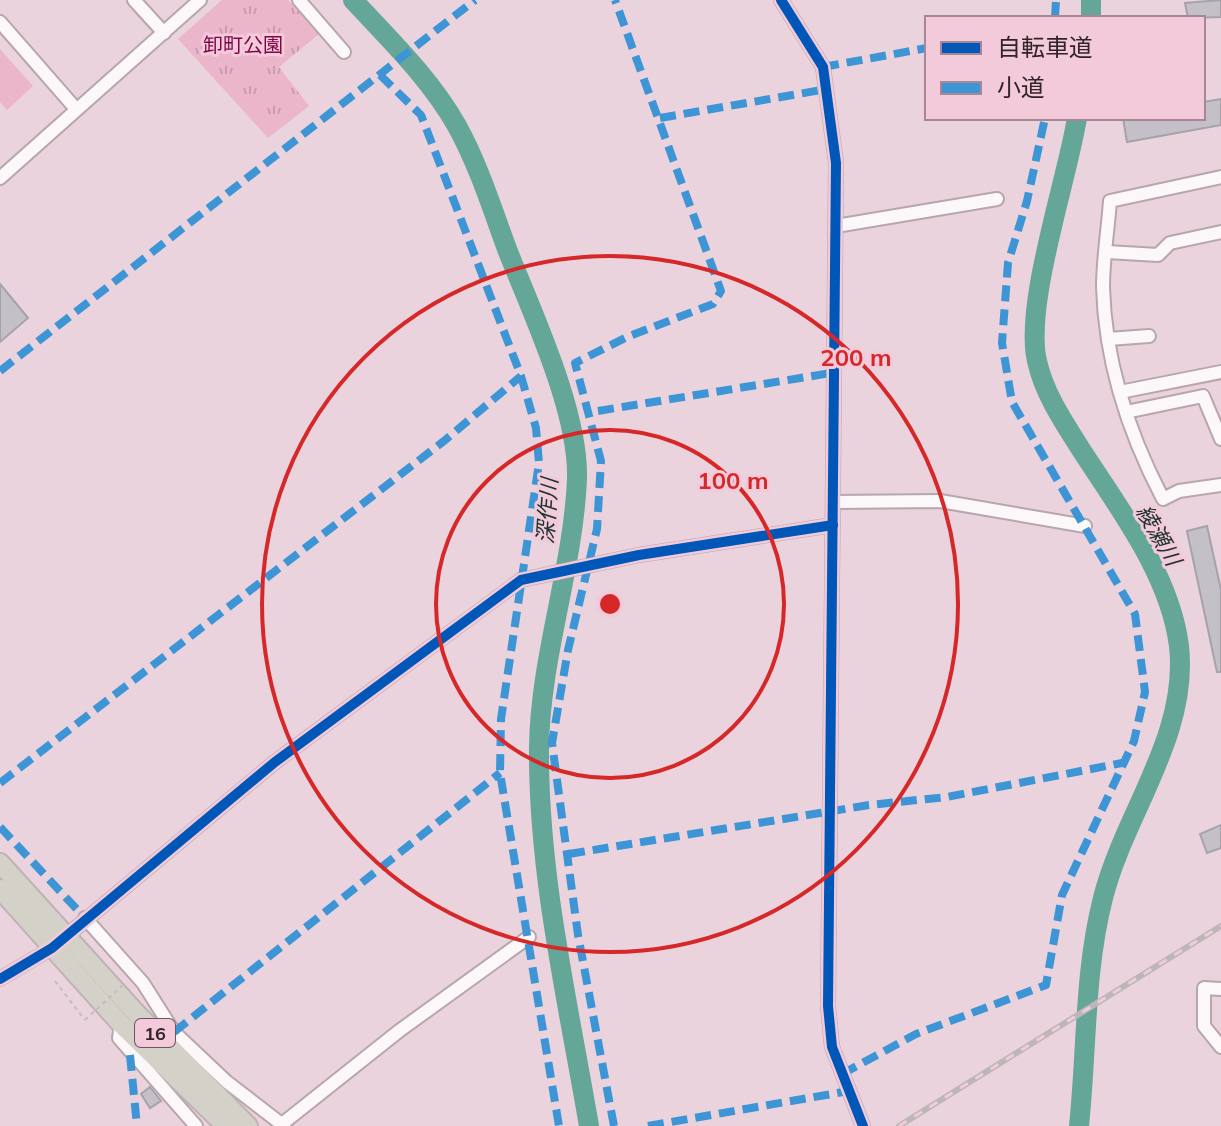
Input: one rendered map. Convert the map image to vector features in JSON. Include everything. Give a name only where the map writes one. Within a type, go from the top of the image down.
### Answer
[{"type":"highway","name":"16","points":[[0,863],[121,1024],[226,1126]]},
{"type":"highway","name":"16","points":[[0,889],[59,942],[248,1126]]},
{"type":"street","points":[[134,0],[164,33]]},
{"type":"street","points":[[0,178],[200,0]]},
{"type":"street","points":[[299,0],[344,52]]},
{"type":"street","points":[[781,0],[823,67],[836,163],[831,373],[834,502],[829,1029],[863,1126]]},
{"type":"street","points":[[0,22],[76,109]]},
{"type":"street","points":[[1221,177],[1110,201],[1103,283],[1108,339],[1120,392],[1136,447],[1163,499],[1179,491],[1221,485]]},
{"type":"street","points":[[836,226],[997,199]]},
{"type":"street","points":[[1107,252],[1158,255],[1170,243],[1221,232]]},
{"type":"street","points":[[1108,339],[1149,336]]},
{"type":"street","points":[[1120,392],[1221,372]]},
{"type":"street","points":[[1126,412],[1203,396],[1221,439]]},
{"type":"street","points":[[834,502],[940,501],[1085,526]]},
{"type":"street","points":[[1,977],[59,942],[275,762],[521,580],[639,555],[833,525]]},
{"type":"street","points":[[85,918],[143,983],[174,1032],[227,1082],[283,1125],[399,1031],[529,937]]},
{"type":"street","points":[[1221,989],[1204,988],[1204,1026],[1221,1047]]},
{"type":"street","points":[[121,1024],[119,1038],[130,1055],[196,1126]]},
{"type":"path","points":[[55,981],[85,1020],[125,983]]},
{"type":"green space","name":"卸町公園","points":[[222,0],[288,0],[319,34],[279,67],[309,106],[268,138],[178,39]]},
{"type":"green space","points":[[0,49],[33,86],[7,110],[0,102]]},
{"type":"building","points":[[1221,0],[1221,17],[1188,16],[1185,3]]},
{"type":"building","points":[[1221,99],[1221,125],[1127,142],[1123,120],[1205,120],[1205,102]]},
{"type":"building","points":[[0,284],[28,318],[0,342]]},
{"type":"building","points":[[1207,526],[1221,590],[1221,672],[1217,672],[1187,531]]},
{"type":"building","points":[[1221,825],[1221,848],[1207,853],[1200,834]]},
{"type":"building","points":[[150,1087],[161,1101],[150,1108],[141,1094]]},
{"type":"waterway","name":"深作川","points":[[353,0],[422,75],[465,141],[541,332],[570,423],[577,479],[570,547],[541,714],[540,796],[549,891],[589,1126]]},
{"type":"waterway","name":"綾瀬川","points":[[1091,0],[1091,16]]},
{"type":"waterway","name":"綾瀬川","points":[[1077,120],[1041,276],[1036,308],[1037,361],[1044,384],[1061,417],[1154,567],[1174,619],[1179,646],[1179,679],[1165,743],[1113,867],[1097,926],[1089,983],[1079,1126]]},
{"type":"railway","points":[[899,1126],[1221,926]]},
{"type":"marked path","points":[[0,371],[475,0]]},
{"type":"marked path","points":[[614,1126],[578,935],[552,743],[568,650],[597,529],[601,461],[575,363],[627,337],[713,304],[721,291],[615,0]]},
{"type":"marked path","points":[[1055,16],[1056,0]]},
{"type":"marked path","points":[[823,67],[925,48]]},
{"type":"marked path","points":[[380,75],[421,115],[521,376],[536,428],[539,463],[501,719],[500,773],[559,1126]]},
{"type":"marked path","points":[[660,118],[827,89]]},
{"type":"marked path","points":[[842,1074],[916,1034],[1046,985],[1062,895],[1134,741],[1145,692],[1135,614],[1012,402],[1002,343],[1008,263],[1027,201],[1045,120]]},
{"type":"marked path","points":[[598,411],[831,373]]},
{"type":"marked path","points":[[0,783],[444,441],[521,376]]},
{"type":"marked path","points":[[569,854],[869,805],[947,797],[1122,763]]},
{"type":"marked path","points":[[174,1032],[500,773]]},
{"type":"marked path","points":[[0,827],[85,918]]},
{"type":"marked path","points":[[130,1055],[137,1126]]},
{"type":"marked path","points":[[648,1126],[849,1091]]},
{"type":"cycle path","points":[[781,0],[823,67],[836,163],[828,1006],[832,1047],[863,1126]]},
{"type":"cycle path","points":[[0,979],[52,948],[275,762],[521,580],[639,555],[833,525]]}]
